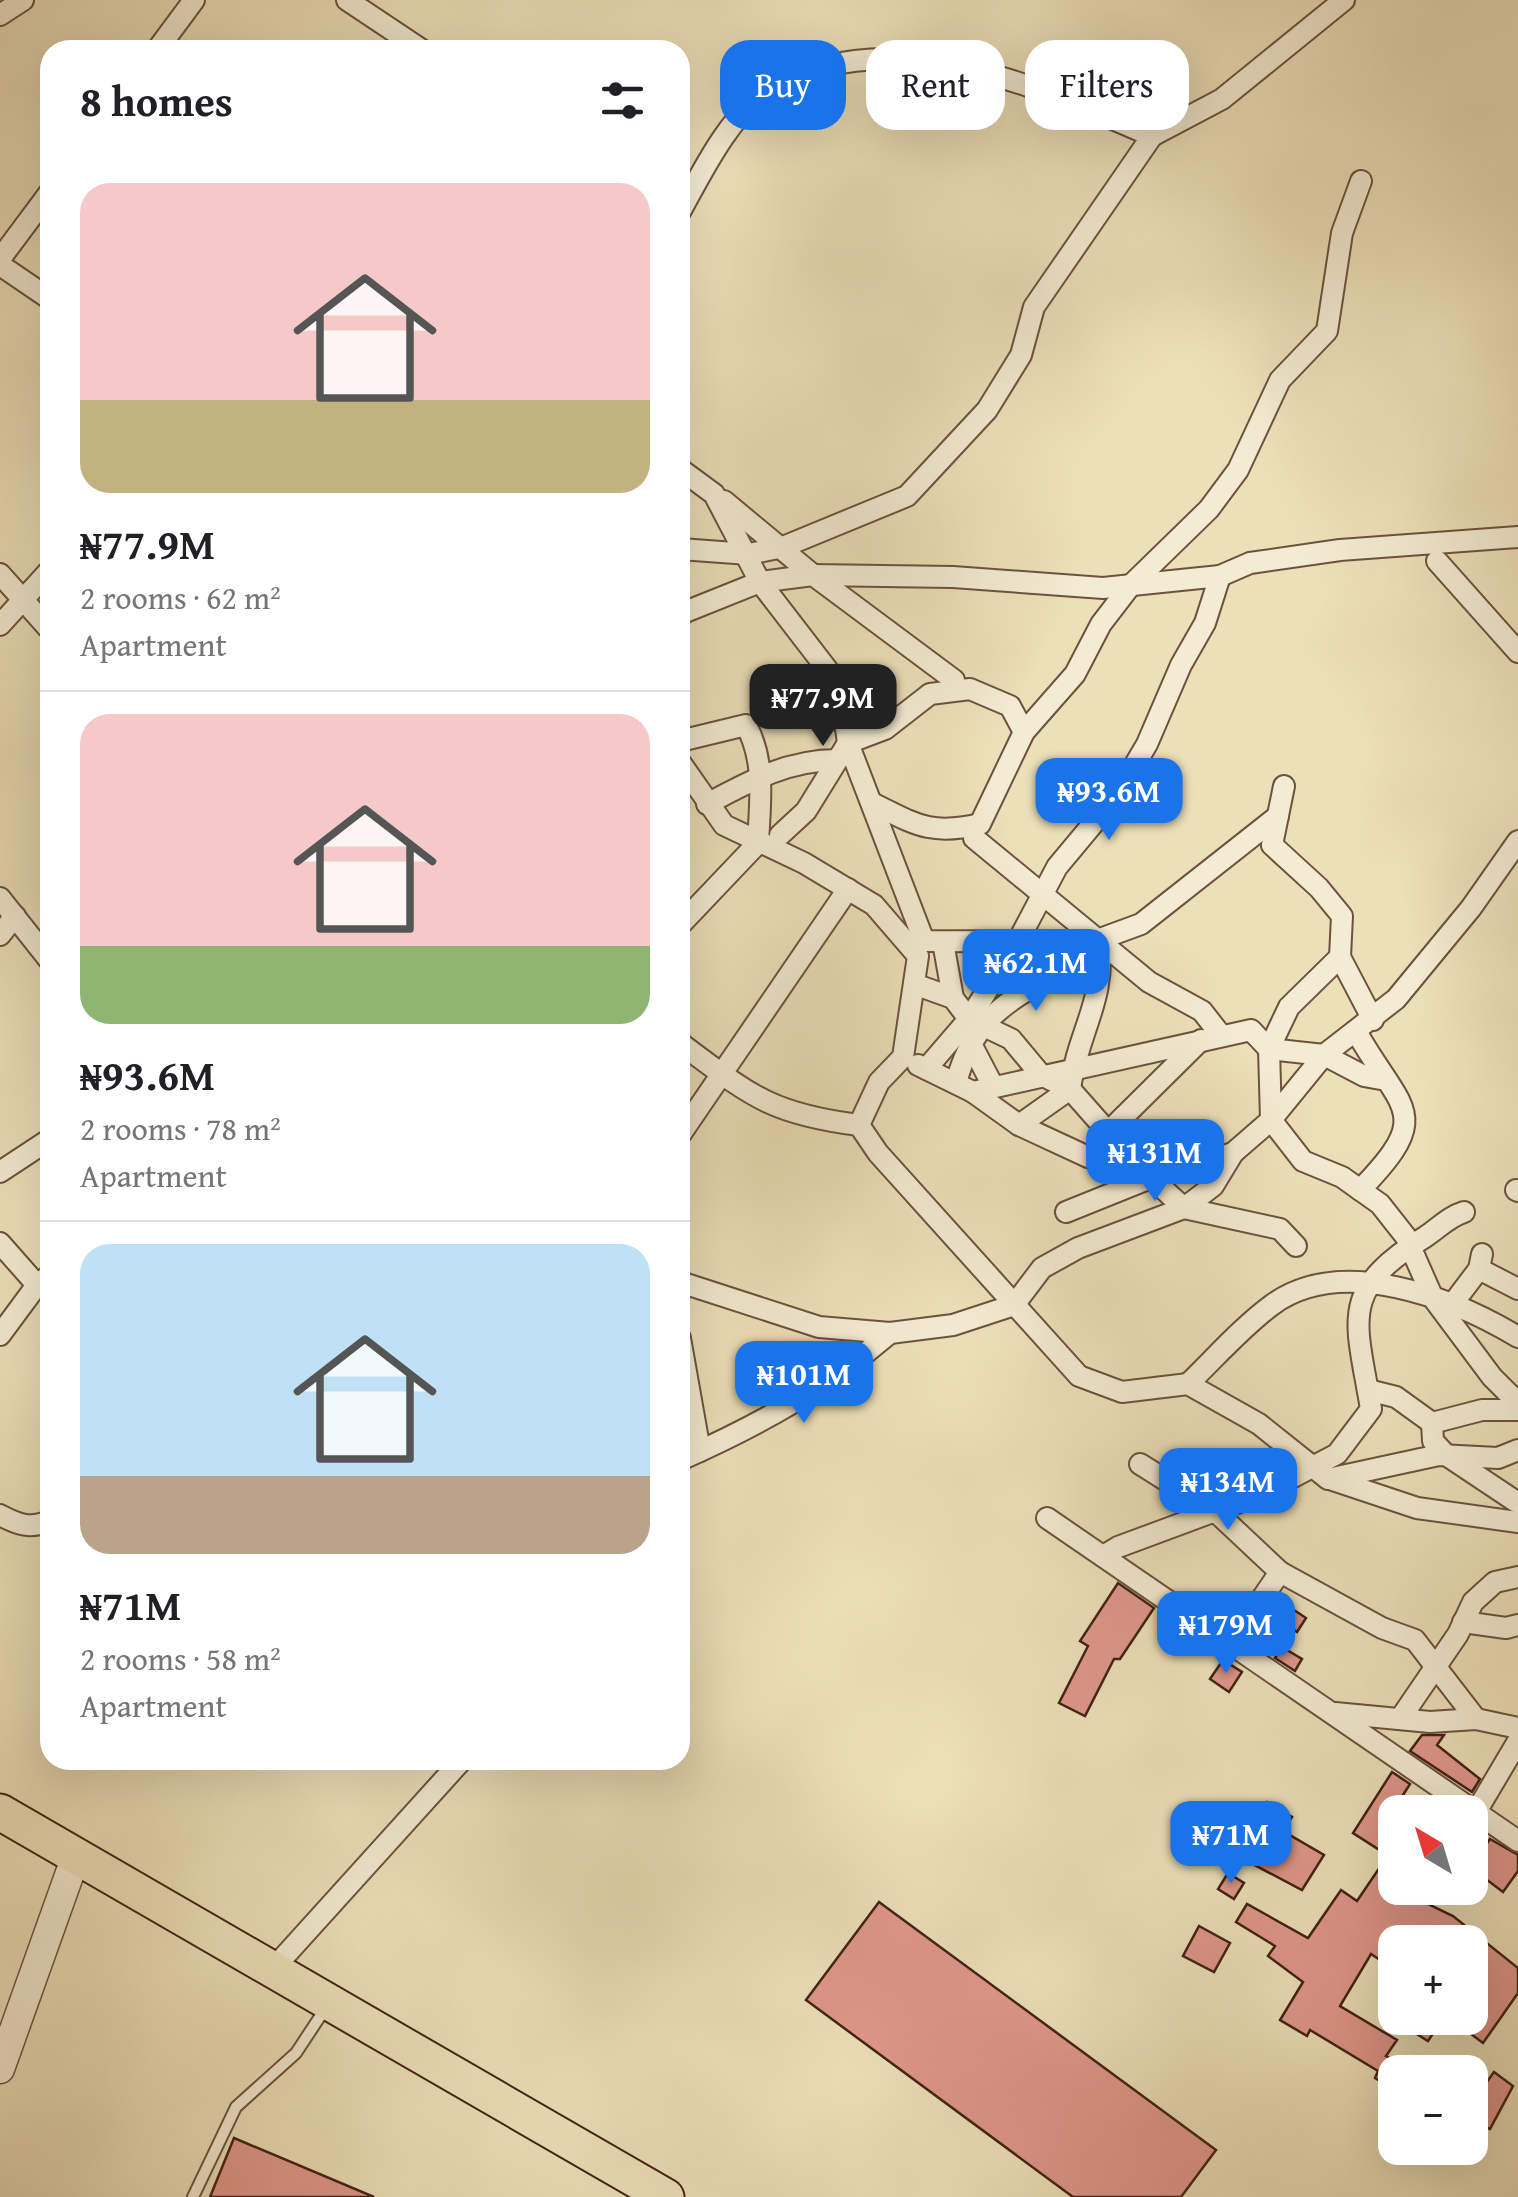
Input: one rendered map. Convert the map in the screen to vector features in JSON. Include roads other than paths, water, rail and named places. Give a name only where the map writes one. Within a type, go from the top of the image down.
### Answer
[{"type":"highway","points":[[0,1812],[666,2197]]},
{"type":"street","points":[[0,15],[24,0]]},
{"type":"street","points":[[164,40],[194,0]]},
{"type":"street","points":[[348,0],[407,40]]},
{"type":"street","points":[[690,550],[749,554],[783,548],[907,496],[987,410],[1021,355],[1034,308],[1152,136],[1222,99],[1344,0]]},
{"type":"street","points":[[690,194],[718,144],[768,90],[847,59],[913,60],[1002,78],[1064,98],[1152,136]]},
{"type":"street","points":[[872,803],[910,825],[950,832],[980,824],[1024,732],[1075,674],[1101,624],[1131,585],[1209,509],[1259,432],[1280,380],[1328,332],[1342,232],[1361,181]]},
{"type":"street","points":[[40,206],[0,262],[40,292]]},
{"type":"street","points":[[690,476],[954,680]]},
{"type":"street","points":[[714,494],[749,554],[760,582],[840,686],[843,751],[872,803],[924,941],[1099,940],[1141,924],[1278,816]]},
{"type":"street","points":[[690,610],[760,582],[813,575],[953,577],[1102,588],[1220,576],[1250,564],[1340,550],[1518,536]]},
{"type":"street","points":[[1437,561],[1518,652]]},
{"type":"street","points":[[0,574],[40,619]]},
{"type":"street","points":[[974,1087],[974,1028],[1057,868],[1117,794],[1147,744],[1206,622],[1220,576]]},
{"type":"street","points":[[0,625],[40,582]]},
{"type":"street","points":[[707,804],[804,760],[843,751],[885,729],[930,694],[970,689],[1010,706],[1024,732]]},
{"type":"street","points":[[690,739],[746,725],[755,742],[761,778],[758,843],[690,914]]},
{"type":"street","points":[[780,836],[806,811],[843,751]]},
{"type":"street","points":[[690,784],[724,825],[874,905],[918,956],[903,1058],[879,1082],[859,1125]]},
{"type":"street","points":[[1284,786],[1272,845],[1319,888],[1342,916],[1340,957],[1386,1080],[1407,1112],[1404,1139],[1360,1190]]},
{"type":"street","points":[[974,838],[1149,982],[1202,1011],[1212,1036]]},
{"type":"street","points":[[690,1285],[819,1327],[890,1332],[953,1324],[1014,1305],[1042,1268],[1078,1248],[1184,1208],[1213,1186],[1234,1153],[1271,1120],[1324,1055],[1365,1026],[1438,950],[1518,841]]},
{"type":"street","points":[[690,1121],[848,890]]},
{"type":"street","points":[[0,898],[40,948]]},
{"type":"street","points":[[0,935],[15,916]]},
{"type":"street","points":[[926,1069],[1008,1001],[1074,964],[1099,940]]},
{"type":"street","points":[[1019,1125],[1070,1089],[1073,1066],[1102,986],[1099,940]]},
{"type":"street","points":[[943,942],[953,998],[974,1028],[974,1087]]},
{"type":"street","points":[[1340,957],[1289,1007],[1269,1049],[1271,1120],[1303,1161],[1342,1177],[1380,1204],[1492,1377],[1518,1406]]},
{"type":"street","points":[[914,984],[953,998]]},
{"type":"street","points":[[974,1028],[1011,1039],[1041,1075],[1070,1089],[1108,1132]]},
{"type":"street","points":[[974,1087],[1251,1030],[1269,1049],[1324,1055],[1364,1076],[1386,1080]]},
{"type":"street","points":[[1088,1157],[1108,1132],[1212,1036]]},
{"type":"street","points":[[690,1050],[760,1102],[806,1118],[859,1125],[878,1153],[1078,1376],[1122,1392],[1188,1384],[1259,1424],[1328,1479],[1417,1508],[1518,1522]]},
{"type":"street","points":[[903,1058],[974,1087],[1019,1125],[1088,1157],[1135,1164],[1184,1208],[1280,1229],[1296,1246]]},
{"type":"street","points":[[0,1172],[40,1145]]},
{"type":"street","points":[[1066,1212],[1153,1177],[1234,1153]]},
{"type":"street","points":[[1104,1556],[1261,1494],[1337,1454],[1371,1409],[1357,1344],[1358,1318],[1370,1281],[1408,1243],[1464,1212]]},
{"type":"street","points":[[0,1243],[40,1277]]},
{"type":"street","points":[[1442,1302],[1480,1262],[1518,1289]]},
{"type":"street","points":[[1188,1384],[1274,1303],[1325,1283],[1370,1281],[1442,1302],[1518,1336]]},
{"type":"street","points":[[0,1334],[40,1285]]},
{"type":"street","points":[[690,1455],[767,1420],[845,1372],[890,1332]]},
{"type":"street","points":[[1368,1390],[1396,1397],[1432,1423]]},
{"type":"street","points":[[1432,1423],[1482,1410],[1518,1406]]},
{"type":"street","points":[[1432,1423],[1433,1441],[1446,1455],[1518,1502]]},
{"type":"street","points":[[1328,1479],[1446,1455],[1498,1458],[1518,1450]]},
{"type":"street","points":[[1140,1464],[1215,1512],[1280,1572],[1415,1640],[1436,1662],[1476,1719]]},
{"type":"street","points":[[0,1514],[19,1525],[40,1525]]},
{"type":"street","points":[[1047,1518],[1452,1795]]},
{"type":"street","points":[[1231,1644],[1280,1572]]},
{"type":"street","points":[[1400,1720],[1473,1602],[1495,1582],[1518,1577]]},
{"type":"street","points":[[1463,1622],[1514,1631]]},
{"type":"street","points":[[1332,1712],[1400,1720],[1476,1719],[1518,1728]]},
{"type":"street","points":[[1486,1795],[1518,1741]]},
{"type":"street","points":[[272,1970],[453,1770]]},
{"type":"street","points":[[1488,1820],[1518,1841]]},
{"type":"street","points":[[0,2068],[76,1856]]},
{"type":"lane","points":[[192,2197],[236,2108],[296,2053],[329,2004]]}]
